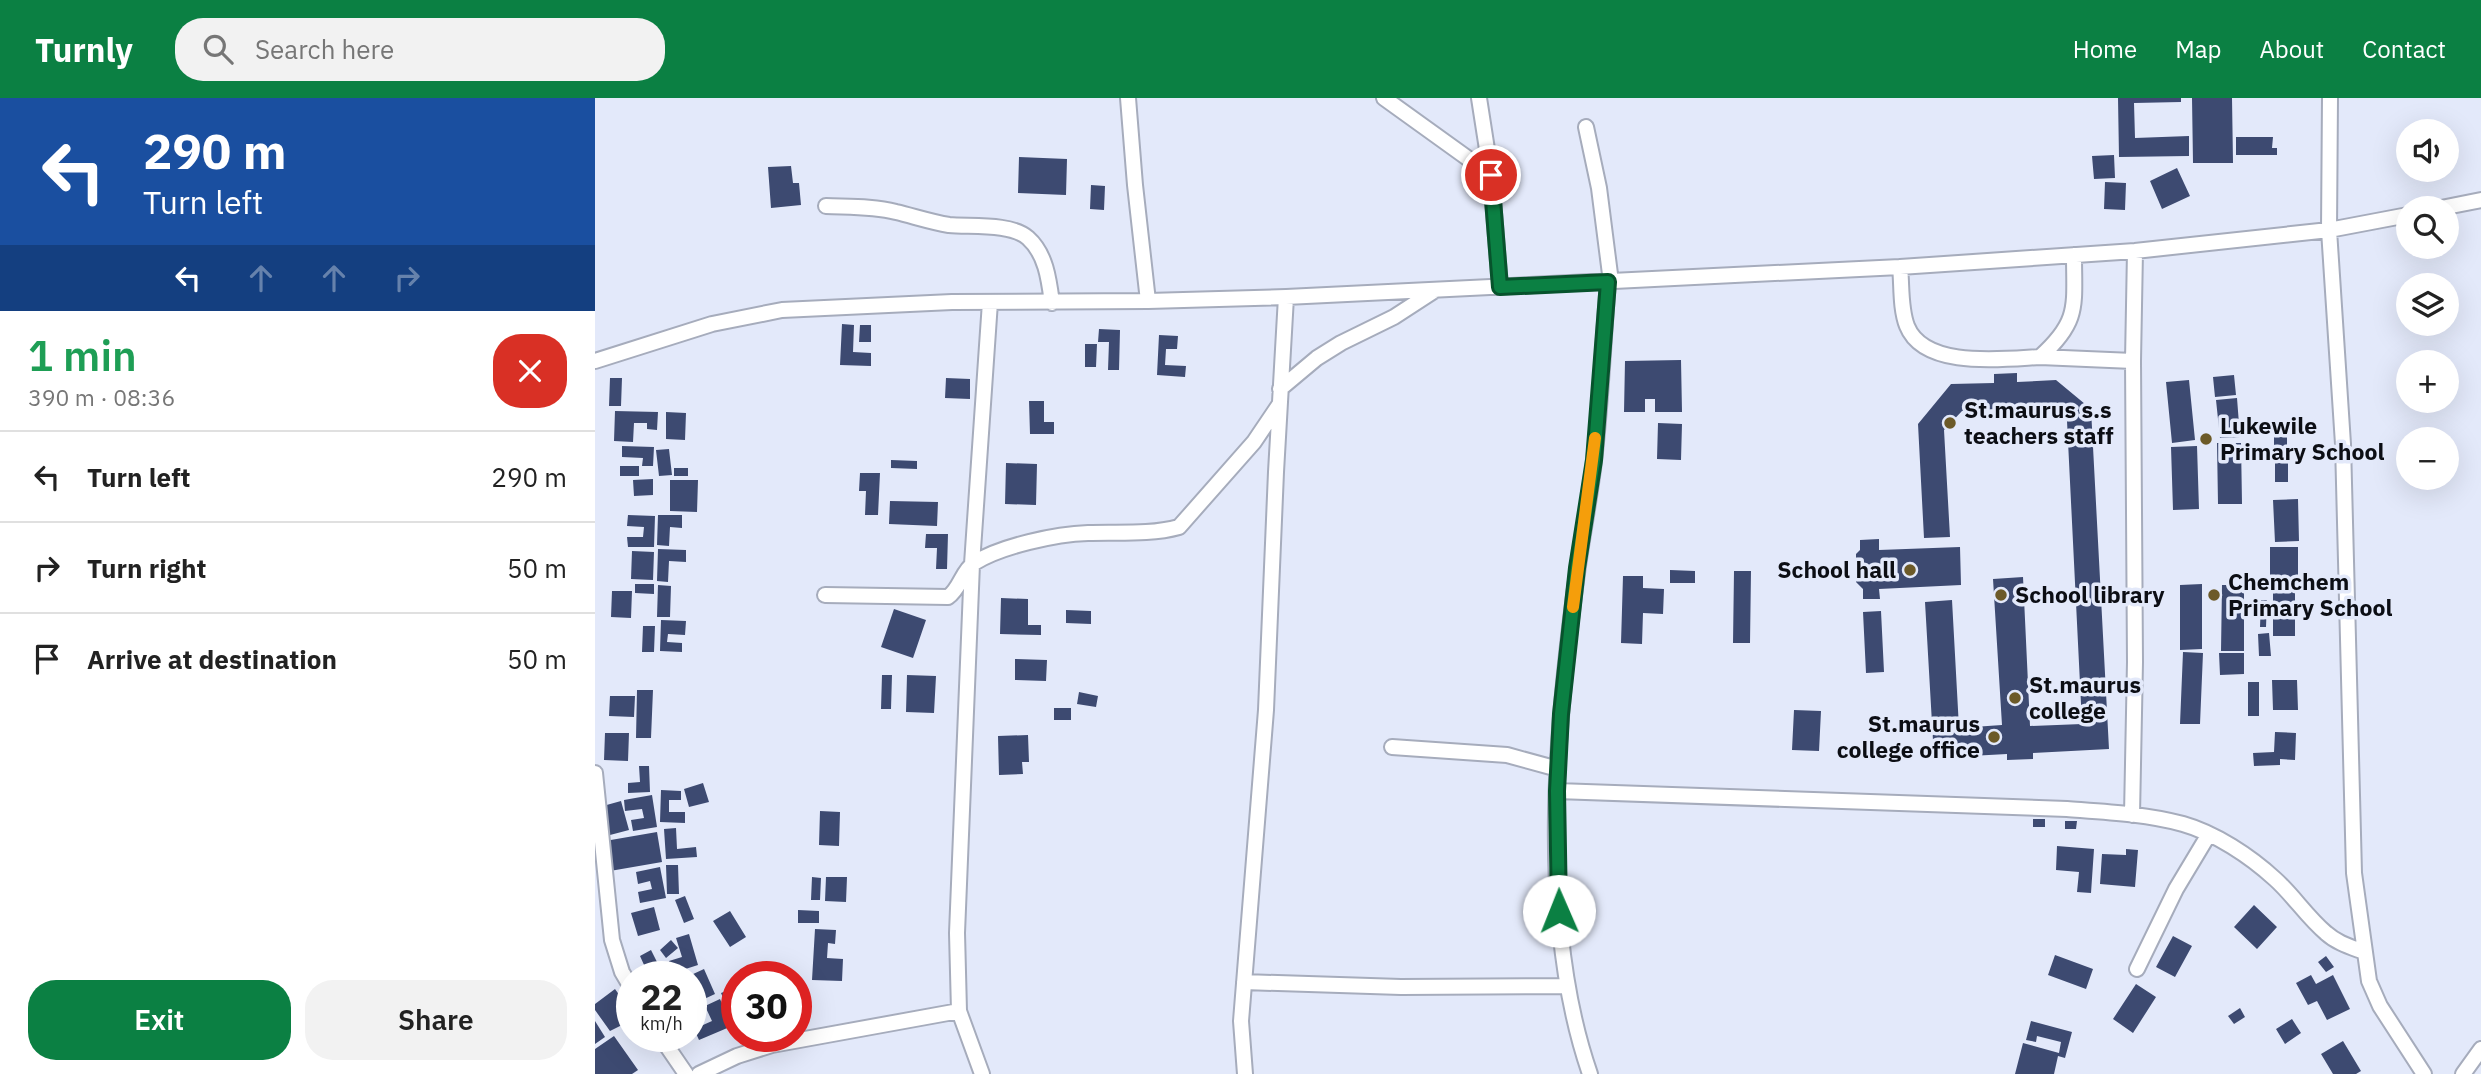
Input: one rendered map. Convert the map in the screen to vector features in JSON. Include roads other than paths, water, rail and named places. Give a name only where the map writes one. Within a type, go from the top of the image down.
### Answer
[{"type":"street","points":[[1128,98],[1148,302]]},
{"type":"street","points":[[1384,98],[1491,175]]},
{"type":"street","points":[[1479,98],[1491,175],[1500,287]]},
{"type":"street","points":[[2330,98],[2329,230],[2344,482],[2354,873],[2369,981],[2380,1006],[2424,1074]]},
{"type":"street","points":[[1586,127],[1599,188],[1609,282],[1594,460],[1577,568],[1561,714],[1557,791],[1559,911],[1567,986],[1590,1074]]},
{"type":"street","points":[[2459,204],[2481,200]]},
{"type":"street","points":[[826,206],[867,207],[947,224],[1014,230],[1028,238],[1039,253],[1049,275],[1052,303]]},
{"type":"street","points":[[595,361],[712,324],[782,310],[990,302],[1148,302],[1286,297],[1901,267],[2135,251],[2329,230],[2396,217]]},
{"type":"street","points":[[2132,815],[2136,559],[2133,361],[2135,251]]},
{"type":"street","points":[[2040,357],[2054,345],[2072,319],[2074,255]]},
{"type":"street","points":[[1901,267],[1906,323],[1913,338],[1945,356],[1971,359],[2040,357],[2133,361]]},
{"type":"street","points":[[1280,389],[1341,342],[1394,317],[1434,290]]},
{"type":"street","points":[[1245,1074],[1241,1021],[1266,710],[1286,297]]},
{"type":"street","points":[[982,1074],[959,1011],[957,933],[972,564],[990,302]]},
{"type":"street","points":[[825,595],[948,597],[954,593],[972,564],[1014,546],[1080,533],[1125,533],[1179,527],[1254,442],[1279,405]]},
{"type":"street","points":[[1392,747],[1507,755],[1558,769]]},
{"type":"street","points":[[595,773],[612,940],[619,961]]},
{"type":"street","points":[[1557,791],[2067,809],[2132,815],[2184,824],[2209,834],[2273,877],[2325,933],[2364,952]]},
{"type":"street","points":[[2137,969],[2176,889],[2209,834]]},
{"type":"street","points":[[1244,982],[1401,987],[1567,986]]},
{"type":"street","points":[[699,1074],[737,1056],[772,1045],[959,1011]]},
{"type":"street","points":[[2463,1074],[2481,1049]]},
{"type":"street","points":[[671,1052],[687,1074]]},
{"type":"place","name":"St.maurus s.s teachers staff","points":[[1950,423]]},
{"type":"place","name":"Lukewile Primary School","points":[[2206,439]]},
{"type":"place","name":"School hall","points":[[1910,570]]},
{"type":"place","name":"School library","points":[[2001,595]]},
{"type":"place","name":"Chemchem Primary School","points":[[2214,595]]},
{"type":"place","name":"St.maurus college","points":[[2015,698]]},
{"type":"place","name":"St.maurus college office","points":[[1994,737]]}]
